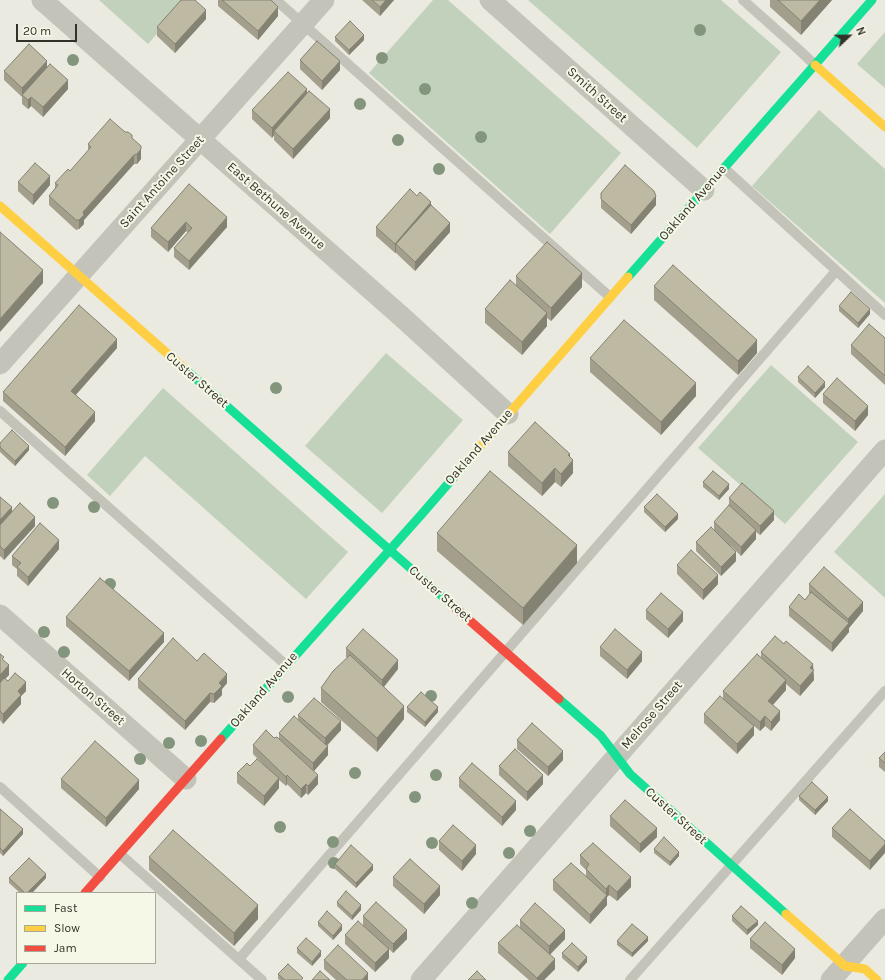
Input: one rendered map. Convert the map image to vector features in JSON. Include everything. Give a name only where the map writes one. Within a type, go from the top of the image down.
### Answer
[{"type":"street","name":"East Bethune Avenue","points":[[42,0],[402,317],[508,414]]},
{"type":"street","name":"Saint Antoine Street","points":[[0,364],[324,0]]},
{"type":"street","name":"Smith Street","points":[[490,0],[704,190]]},
{"type":"street","name":"Oakland Avenue","points":[[86,892],[389,549],[421,515],[610,297],[872,0]]},
{"type":"street","points":[[815,65],[885,127]]},
{"type":"street","name":"Custer Street","points":[[0,206],[601,736],[630,774],[731,866],[838,973]]},
{"type":"street","name":"Melrose Street","points":[[421,980],[885,450]]},
{"type":"street","name":"Horton Street","points":[[0,615],[186,779]]},
{"type":"street","points":[[838,973],[885,919]]},
{"type":"street","points":[[8,980],[22,964]]},
{"type":"street","points":[[838,973],[865,969],[877,980]]},
{"type":"lane","points":[[276,0],[610,297]]},
{"type":"lane","points":[[743,0],[815,65]]},
{"type":"lane","points":[[724,168],[885,315]]},
{"type":"lane","points":[[239,959],[836,271]]},
{"type":"lane","points":[[0,411],[286,665]]},
{"type":"lane","points":[[630,980],[885,691]]},
{"type":"lane","points":[[0,787],[100,876]]},
{"type":"lane","points":[[120,854],[262,980]]},
{"type":"green space","points":[[99,0],[186,0],[148,44]]},
{"type":"green space","points":[[433,0],[448,0],[621,153],[550,234],[369,73]]},
{"type":"green space","points":[[528,0],[721,0],[781,52],[697,148]]},
{"type":"green space","points":[[885,32],[885,88],[857,64]]},
{"type":"green space","points":[[819,110],[885,169],[885,303],[752,186]]},
{"type":"green space","points":[[386,353],[463,420],[382,513],[305,446]]},
{"type":"green space","points":[[771,365],[858,442],[785,524],[698,448]]},
{"type":"green space","points":[[163,388],[348,552],[306,599],[145,456],[110,496],[87,475]]},
{"type":"green space","points":[[885,494],[885,598],[834,552]]},
{"type":"building","points":[[181,0],[195,0],[206,10],[175,44],[157,27]]},
{"type":"building","points":[[222,0],[271,0],[278,7],[258,31]]},
{"type":"building","points":[[372,0],[386,0],[380,7]]},
{"type":"building","points":[[778,0],[820,0],[801,21]]},
{"type":"building","points":[[350,21],[364,35],[349,50],[335,37]]},
{"type":"building","points":[[317,41],[340,61],[322,81],[300,60]]},
{"type":"building","points":[[29,44],[47,61],[22,88],[4,71]]},
{"type":"building","points":[[50,64],[68,80],[43,107],[31,97],[28,100],[22,95]]},
{"type":"building","points":[[288,72],[307,89],[272,128],[252,110]]},
{"type":"building","points":[[309,91],[330,109],[293,149],[274,131]]},
{"type":"building","points":[[110,119],[125,132],[132,135],[132,138],[141,146],[141,149],[83,212],[84,215],[79,220],[76,220],[49,196],[58,185],[55,183],[68,169],[70,171],[91,147],[88,144]]},
{"type":"building","points":[[35,163],[50,176],[33,195],[18,182]]},
{"type":"building","points":[[625,165],[654,191],[656,196],[631,225],[601,199],[601,193]]},
{"type":"building","points":[[189,184],[227,217],[189,261],[174,248],[192,228],[186,222],[168,242],[151,228]]},
{"type":"building","points":[[410,189],[417,196],[420,192],[431,202],[395,244],[376,227]]},
{"type":"building","points":[[431,205],[450,223],[415,262],[396,244]]},
{"type":"building","points":[[0,232],[43,270],[0,319]]},
{"type":"building","points":[[547,242],[582,273],[551,308],[516,276]]},
{"type":"building","points":[[673,265],[757,340],[738,361],[654,286]]},
{"type":"building","points":[[510,280],[547,313],[522,342],[485,309]]},
{"type":"building","points":[[851,292],[870,309],[858,323],[839,306]]},
{"type":"building","points":[[79,305],[117,339],[71,391],[95,412],[65,447],[3,392]]},
{"type":"building","points":[[624,320],[696,383],[661,422],[590,358]]},
{"type":"building","points":[[869,324],[885,338],[885,376],[851,345]]},
{"type":"building","points":[[808,366],[825,382],[815,393],[798,377]]},
{"type":"building","points":[[837,378],[868,406],[855,421],[823,394]]},
{"type":"building","points":[[535,422],[570,454],[568,455],[573,460],[561,474],[555,468],[542,483],[508,452]]},
{"type":"building","points":[[12,430],[29,446],[15,461],[0,447],[0,443]]},
{"type":"building","points":[[490,471],[577,545],[523,608],[437,533]]},
{"type":"building","points":[[713,471],[729,484],[719,496],[703,482]]},
{"type":"building","points":[[742,483],[774,511],[760,526],[729,498]]},
{"type":"building","points":[[657,494],[678,514],[665,527],[644,507]]},
{"type":"building","points":[[0,497],[12,507],[0,520]]},
{"type":"building","points":[[20,503],[35,517],[4,550],[0,546],[0,525]]},
{"type":"building","points":[[729,505],[756,530],[741,547],[714,522]]},
{"type":"building","points":[[40,523],[59,540],[28,577],[17,567],[21,563],[12,556]]},
{"type":"building","points":[[711,527],[736,552],[721,567],[696,542]]},
{"type":"building","points":[[691,550],[718,575],[703,590],[677,565]]},
{"type":"building","points":[[824,567],[863,602],[848,619],[809,584]]},
{"type":"building","points":[[100,578],[164,633],[129,671],[66,617]]},
{"type":"building","points":[[811,592],[849,623],[832,643],[789,607],[799,594],[805,600]]},
{"type":"building","points":[[661,593],[683,612],[668,629],[646,610]]},
{"type":"building","points":[[363,629],[398,660],[382,680],[346,648]]},
{"type":"building","points":[[615,629],[642,652],[627,670],[600,647]]},
{"type":"building","points":[[775,636],[784,644],[786,641],[813,664],[810,668],[814,670],[800,686],[761,652]]},
{"type":"building","points":[[173,638],[197,661],[204,653],[227,674],[219,683],[222,686],[214,694],[210,693],[185,721],[138,679]]},
{"type":"building","points":[[0,654],[4,657],[2,659],[9,665],[0,675]]},
{"type":"building","points":[[757,654],[786,680],[768,701],[780,711],[771,722],[765,716],[760,722],[723,691]]},
{"type":"building","points":[[350,655],[404,706],[377,738],[321,688],[333,671]]},
{"type":"building","points":[[15,673],[26,682],[18,691],[21,695],[3,714],[0,711],[0,683],[4,678],[8,681]]},
{"type":"building","points":[[421,692],[438,707],[425,722],[407,707]]},
{"type":"building","points":[[720,696],[754,726],[737,744],[704,714]]},
{"type":"building","points":[[314,698],[341,721],[325,738],[298,715]]},
{"type":"building","points":[[294,716],[328,746],[313,763],[279,733]]},
{"type":"building","points":[[532,723],[563,751],[548,767],[517,740]]},
{"type":"building","points":[[266,730],[274,738],[277,737],[318,775],[308,786],[306,784],[301,789],[287,775],[286,777],[253,745]]},
{"type":"building","points":[[95,741],[139,780],[106,818],[61,779]]},
{"type":"building","points":[[515,749],[543,775],[527,792],[499,766]]},
{"type":"building","points":[[885,752],[885,763],[879,758]]},
{"type":"building","points":[[257,759],[279,778],[264,796],[237,773],[247,763],[250,766]]},
{"type":"building","points":[[472,763],[516,801],[502,817],[459,778]]},
{"type":"building","points":[[812,782],[828,797],[815,810],[799,796]]},
{"type":"building","points":[[625,800],[657,828],[640,844],[610,816]]},
{"type":"building","points":[[0,809],[23,829],[3,851],[0,848]]},
{"type":"building","points":[[850,809],[885,841],[885,844],[870,861],[832,828]]},
{"type":"building","points":[[453,825],[476,845],[462,861],[439,841]]},
{"type":"building","points":[[173,830],[258,905],[234,933],[149,857]]},
{"type":"building","points":[[664,837],[679,852],[670,862],[654,849]]},
{"type":"building","points":[[593,843],[631,877],[617,892],[609,885],[606,889],[586,869],[589,864],[580,855]]},
{"type":"building","points":[[351,845],[373,865],[356,883],[335,864]]},
{"type":"building","points":[[29,858],[46,874],[28,892],[24,892],[9,878]]},
{"type":"building","points":[[410,859],[440,886],[424,904],[393,877]]},
{"type":"building","points":[[571,863],[607,895],[590,915],[553,880]]},
{"type":"building","points":[[346,891],[361,905],[352,916],[337,902]]},
{"type":"building","points":[[376,902],[407,930],[393,944],[363,916]]},
{"type":"building","points":[[535,903],[565,930],[549,946],[520,920]]},
{"type":"building","points":[[741,906],[758,921],[747,930],[732,916]]},
{"type":"building","points":[[327,911],[342,925],[333,936],[318,922]]},
{"type":"building","points":[[358,921],[389,949],[375,963],[345,935]]},
{"type":"building","points":[[765,922],[795,949],[782,965],[750,939]]},
{"type":"building","points":[[632,924],[648,937],[632,953],[617,941]]},
{"type":"building","points":[[517,925],[555,959],[537,978],[498,943]]},
{"type":"building","points":[[306,938],[321,951],[312,962],[297,948]]},
{"type":"building","points":[[572,943],[587,957],[578,967],[562,953]]},
{"type":"building","points":[[338,945],[368,973],[362,980],[347,980],[324,960]]},
{"type":"building","points":[[288,964],[303,978],[301,980],[285,980],[278,974]]},
{"type":"building","points":[[320,971],[330,980],[312,980]]},
{"type":"building","points":[[477,971],[486,980],[468,980]]},
{"type":"traffic: fast","points":[[628,277],[872,0]]},
{"type":"traffic: fast","points":[[186,370],[452,605]]},
{"type":"traffic: fast","points":[[221,739],[466,463]]},
{"type":"traffic: fast","points":[[559,699],[601,736],[630,774],[786,914]]},
{"type":"traffic: fast","points":[[8,980],[22,964]]},
{"type":"traffic: slow","points":[[815,65],[885,127]]},
{"type":"traffic: slow","points":[[0,206],[186,370]]},
{"type":"traffic: slow","points":[[466,463],[628,277]]},
{"type":"traffic: slow","points":[[786,914],[845,966],[865,969],[877,980]]},
{"type":"traffic: jam","points":[[452,605],[559,699]]},
{"type":"traffic: jam","points":[[86,892],[221,739]]}]
